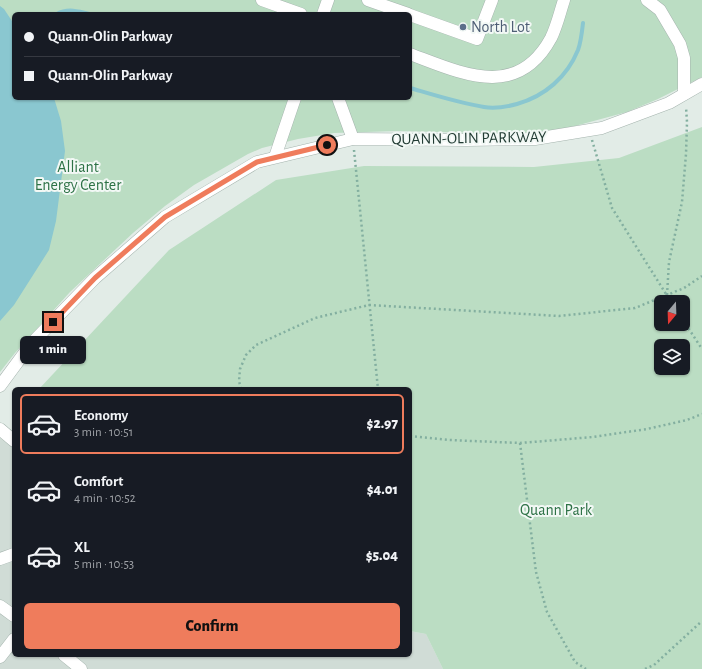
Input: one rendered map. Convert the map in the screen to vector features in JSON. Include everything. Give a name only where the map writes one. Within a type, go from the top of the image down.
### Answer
[{"type":"street","points":[[262,0],[295,12]]},
{"type":"street","points":[[324,12],[328,0]]},
{"type":"street","points":[[368,0],[403,12]]},
{"type":"street","points":[[412,15],[477,39],[492,0]]},
{"type":"street","points":[[412,55],[456,71],[484,77],[500,77],[513,73],[537,58],[552,36],[564,0]]},
{"type":"street","points":[[647,0],[660,10],[680,44],[684,58],[684,94]]},
{"type":"street","name":"QUANN-OLIN PARKWAY","points":[[0,386],[31,344],[95,278],[165,217],[257,162],[353,139],[535,139],[602,128],[669,103],[702,84]]},
{"type":"street","points":[[275,157],[294,100]]},
{"type":"street","points":[[339,100],[353,139]]},
{"type":"street","points":[[0,429],[12,438]]},
{"type":"street","points":[[0,559],[12,555]]},
{"type":"street","points":[[0,606],[12,615]]},
{"type":"street","points":[[0,658],[12,642]]},
{"type":"street","points":[[66,657],[81,669]]},
{"type":"path","points":[[667,295],[669,262],[682,202],[686,161],[687,122],[684,94]]},
{"type":"path","points":[[589,130],[612,208],[666,295]]},
{"type":"path","points":[[353,139],[378,387]]},
{"type":"path","points":[[669,295],[684,288],[702,276]]},
{"type":"path","points":[[241,387],[239,381],[240,369],[246,355],[256,345],[315,318],[370,304],[559,316],[635,308],[654,301]]},
{"type":"path","points":[[690,331],[702,349]]},
{"type":"path","points":[[412,436],[449,440],[520,443],[600,436],[687,420],[702,414]]},
{"type":"path","points":[[520,443],[536,572],[547,612],[575,662],[586,669]]},
{"type":"path","points":[[645,669],[654,665],[702,621]]},
{"type":"shaded area","points":[[0,424],[5,425],[12,431],[12,657],[412,657],[412,631],[426,634],[443,669],[0,669]]},
{"type":"green space","name":"Alliant Energy Center","points":[[0,0],[702,0],[702,77],[658,99],[627,112],[549,133],[518,134],[398,131],[334,133],[298,139],[262,148],[248,154],[194,185],[165,206],[133,233],[70,292],[15,353],[0,372]]},
{"type":"green space","name":"Quann Park","points":[[702,127],[702,669],[443,669],[426,634],[412,631],[412,387],[41,387],[169,250],[276,180],[364,166],[534,167],[619,158]]},
{"type":"water","points":[[0,6],[4,9],[12,21],[12,100],[55,100],[61,121],[65,151],[56,221],[49,250],[14,305],[0,321]]},
{"type":"waterway","points":[[61,12],[81,12]]},
{"type":"waterway","points":[[412,89],[488,108],[505,107],[517,104],[546,91],[568,69],[579,47],[583,23]]},
{"type":"place","name":"North Lot","points":[[463,27]]},
{"type":"route","points":[[53,322],[95,278],[165,217],[257,162],[327,145]]}]
